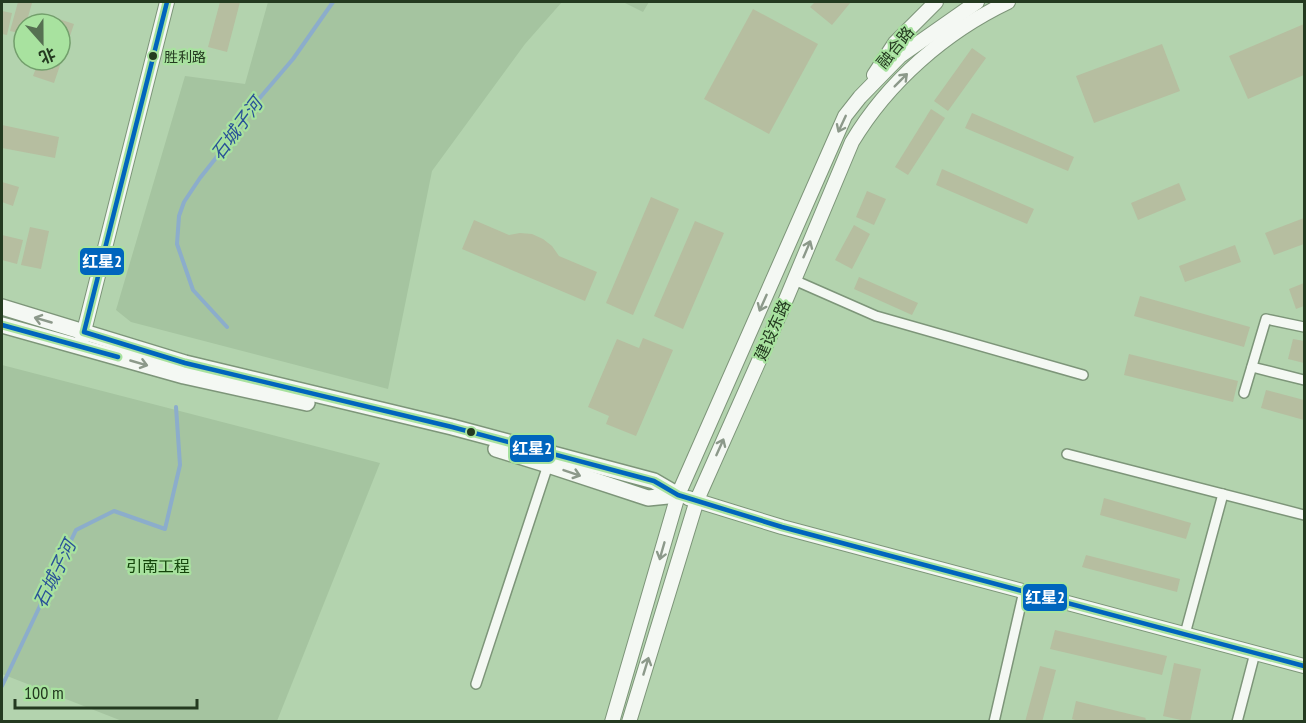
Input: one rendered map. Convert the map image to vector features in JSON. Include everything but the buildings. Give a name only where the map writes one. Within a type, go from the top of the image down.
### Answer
[{"type":"main road","points":[[82,339],[167,2]]},
{"type":"main road","name":"融合路","points":[[860,97],[895,43],[936,2]]},
{"type":"main road","name":"建设东路","points":[[612,722],[678,495],[845,116],[900,56],[977,2]]},
{"type":"main road","name":"建设东路","points":[[629,722],[696,501],[794,280],[852,142],[888,93],[923,58],[958,30],[1008,2]]},
{"type":"main road","points":[[2,307],[184,376],[468,441],[648,498],[678,495]]},
{"type":"main road","points":[[2,325],[82,339],[452,427],[654,482],[678,495],[782,527],[1305,666]]},
{"type":"street","points":[[794,280],[876,316],[1083,375]]},
{"type":"street","points":[[1244,393],[1266,319],[1305,327]]},
{"type":"street","points":[[1252,367],[1305,380]]},
{"type":"street","points":[[1067,454],[1305,515]]},
{"type":"street","points":[[476,684],[548,465]]},
{"type":"street","points":[[1185,634],[1223,494]]},
{"type":"street","points":[[994,722],[1024,591]]},
{"type":"street","points":[[1237,722],[1255,653]]},
{"type":"green space","points":[[268,2],[562,2],[525,44],[432,171],[388,389],[131,322],[116,310],[185,76],[245,84]]},
{"type":"green space","points":[[623,2],[649,2],[643,12]]},
{"type":"green space","name":"引南工程","points":[[2,365],[380,463],[277,721],[122,721],[2,674]]},
{"type":"waterway","name":"石城子河","points":[[227,327],[193,290],[177,244],[179,216],[184,202],[200,178],[235,134],[258,100],[293,59],[333,2]]},
{"type":"waterway","name":"石城子河","points":[[2,686],[76,530],[114,511],[165,529],[180,465],[176,407]]},
{"type":"transit line","name":"红星2","points":[[167,2],[84,332],[185,363],[452,427],[654,481],[678,495],[782,527],[1304,666]]},
{"type":"transit line","name":"红星2","points":[[2,325],[118,357]]},
{"type":"place","name":"胜利路","points":[[153,56]]}]
